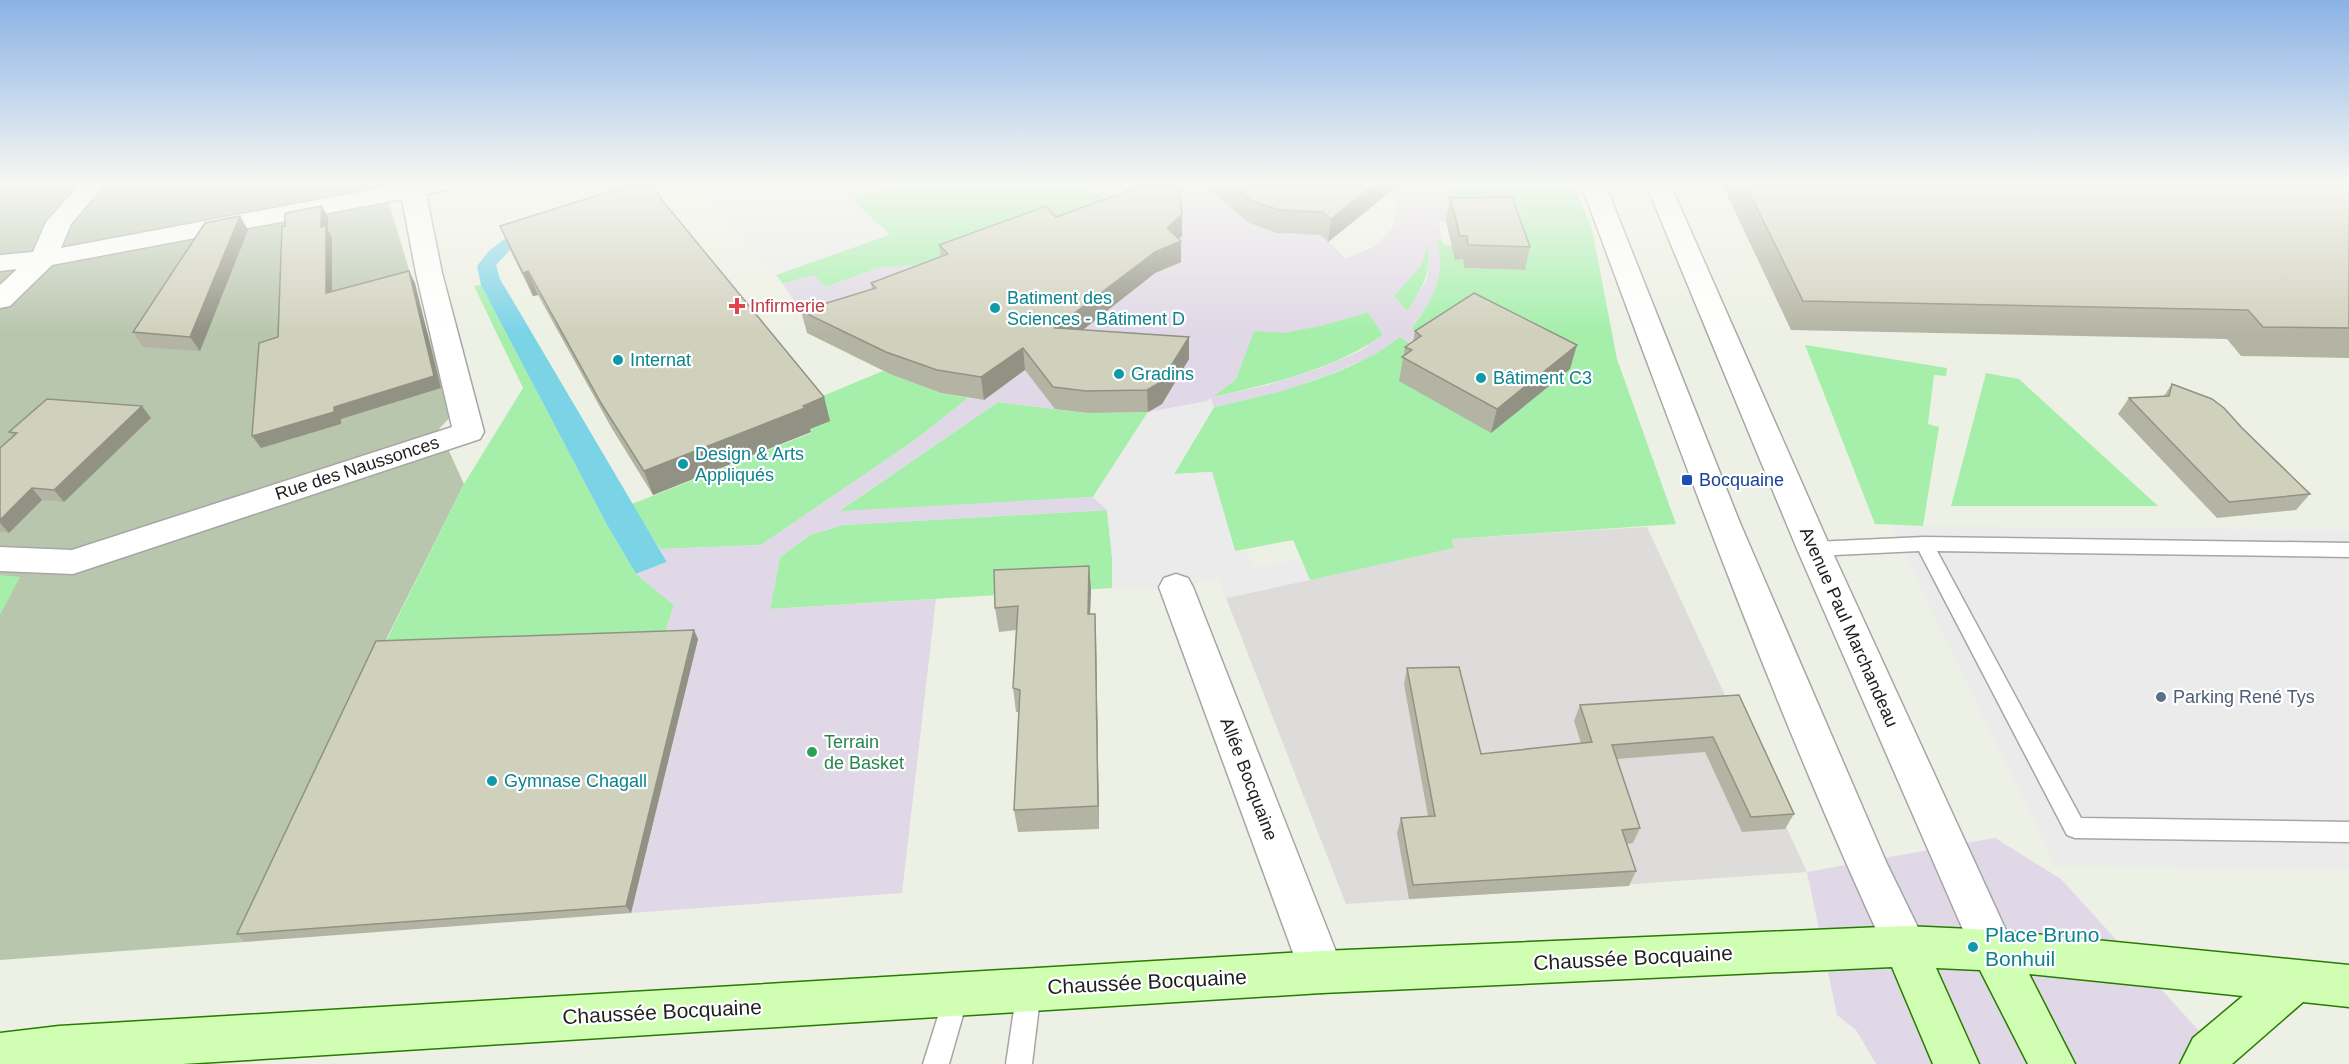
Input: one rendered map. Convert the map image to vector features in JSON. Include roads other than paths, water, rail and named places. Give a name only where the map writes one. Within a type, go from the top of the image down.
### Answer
[{"type":"main road","name":"Chaussée Bocquaine","points":[[0,1056],[59,1049],[1322,972],[1905,946],[1993,950],[2349,986]]},
{"type":"main road","points":[[1905,946],[1956,1064]]},
{"type":"main road","name":"Avenue Paul Marchandeau","points":[[1993,950],[2052,1064]]},
{"type":"main road","name":"Chaussée Bocquaine","points":[[2294,982],[2349,1009]]},
{"type":"main road","points":[[2203,1064],[2209,1054],[2294,982]]},
{"type":"street","points":[[0,300],[43,259],[54,234]]},
{"type":"street","points":[[0,263],[43,259],[175,234]]},
{"type":"street","name":"Rue des Naussonces","points":[[0,559],[73,562],[469,432],[429,273],[427,234]]},
{"type":"street","points":[[1612,234],[1724,524],[1869,871],[1905,946]]},
{"type":"street","name":"Avenue Paul Marchandeau","points":[[1679,234],[1814,549],[1993,950]]},
{"type":"street","name":"Allée Bocquaine","points":[[1176,587],[1322,972]]},
{"type":"lane","points":[[1924,544],[2075,828],[2349,832]]},
{"type":"lane","points":[[1814,549],[1924,544],[2349,550]]},
{"type":"lane","points":[[1019,1064],[1029,989]]},
{"type":"lane","points":[[936,1064],[957,994]]},
{"type":"place","name":"Infirmerie","points":[[737,306]]},
{"type":"place","name":"Batiment des Sciences - Bâtiment D","points":[[995,308]]},
{"type":"place","name":"Internat","points":[[618,360]]},
{"type":"place","name":"Gradins","points":[[1119,374]]},
{"type":"place","name":"Bâtiment C3","points":[[1481,378]]},
{"type":"place","name":"Design & Arts Appliqués","points":[[683,464]]},
{"type":"place","name":"Bocquaine","points":[[1687,480]]},
{"type":"place","name":"Parking René Tys","points":[[2161,697]]},
{"type":"place","name":"Terrain de Basket","points":[[812,752]]},
{"type":"place","name":"Gymnase Chagall","points":[[492,781]]},
{"type":"place","name":"Place Bruno Bonhuil","points":[[1973,947]]}]
